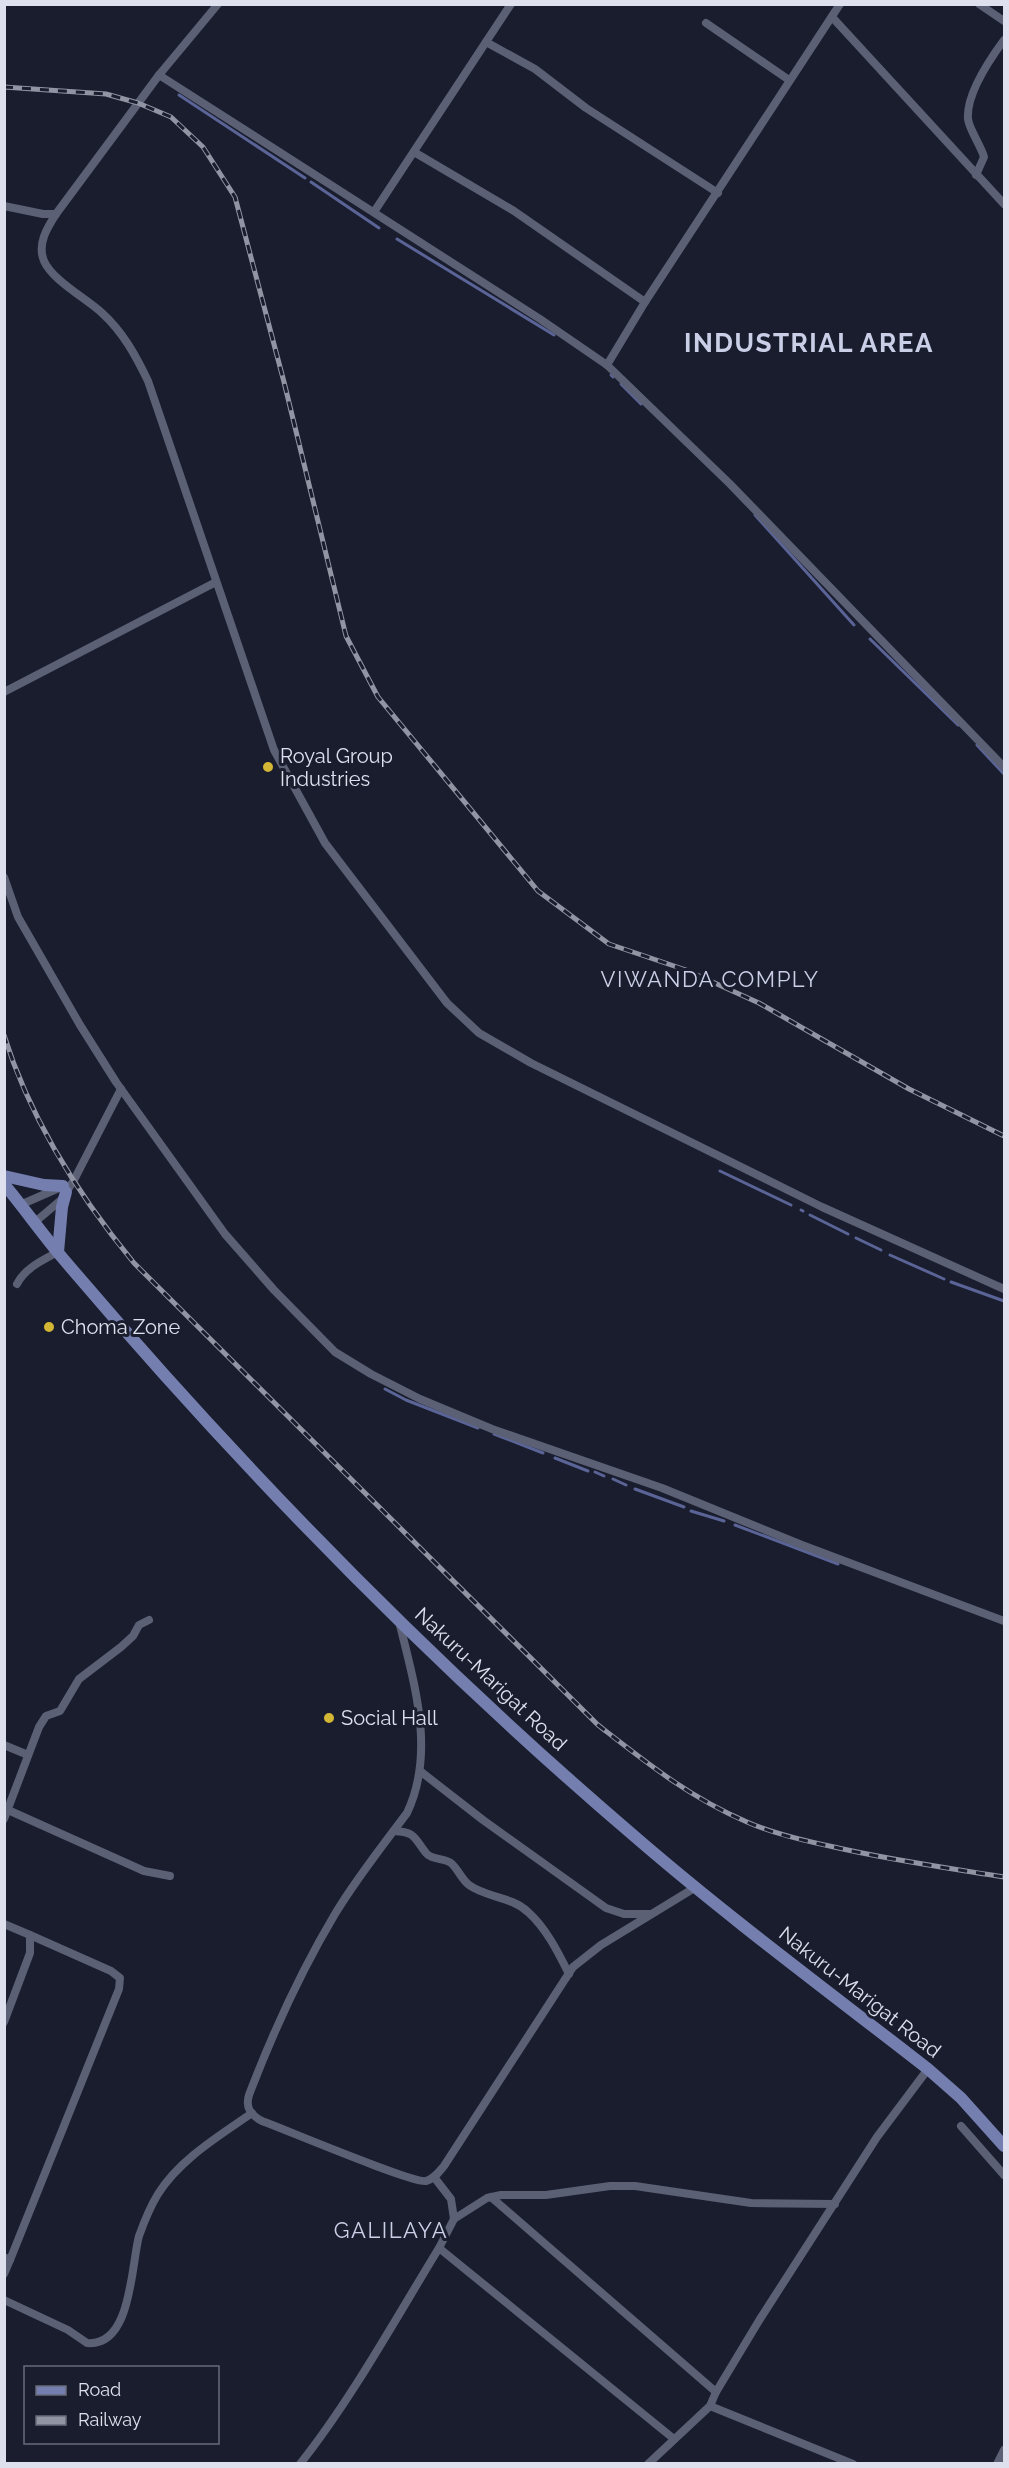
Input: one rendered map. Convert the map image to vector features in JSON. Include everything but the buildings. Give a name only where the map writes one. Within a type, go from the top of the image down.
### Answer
[{"type":"main road","points":[[4,1176],[44,1185],[67,1187],[62,1207],[58,1252]]},
{"type":"main road","name":"Nakuru-Marigat Road","points":[[6,1190],[198,1412],[333,1554],[399,1618],[570,1780],[696,1887],[928,2069],[961,2098],[1005,2146]]},
{"type":"street","points":[[218,4],[159,75],[56,214],[46,229],[42,253],[45,263],[54,274],[103,313],[122,335],[137,358],[148,381],[274,750],[325,843],[396,939],[462,1019],[479,1033],[531,1063],[822,1207],[1005,1289]]},
{"type":"street","points":[[374,212],[511,4]]},
{"type":"street","points":[[607,365],[645,302],[840,4]]},
{"type":"street","points":[[979,4],[1005,21]]},
{"type":"street","points":[[832,17],[1005,204]]},
{"type":"street","points":[[706,23],[789,80]]},
{"type":"street","points":[[976,175],[984,157],[980,143],[968,121],[969,104],[986,64],[1005,40]]},
{"type":"street","points":[[486,42],[535,69],[586,108],[718,193]]},
{"type":"street","points":[[159,75],[374,212],[607,365],[730,484],[1005,767]]},
{"type":"street","points":[[414,152],[514,211],[645,302]]},
{"type":"street","points":[[4,207],[56,214]]},
{"type":"street","points":[[4,692],[216,582]]},
{"type":"street","points":[[4,877],[18,917],[80,1025],[121,1089],[225,1234],[325,1343],[360,1368],[420,1399],[492,1429],[662,1488],[801,1545],[1005,1621]]},
{"type":"street","points":[[35,1222],[53,1208],[67,1187],[121,1089]]},
{"type":"street","points":[[20,1205],[67,1187]]},
{"type":"street","points":[[17,1284],[21,1275],[58,1252]]},
{"type":"street","points":[[399,1618],[419,1713],[420,1771],[413,1801],[407,1813],[336,1913],[300,1980],[270,2040],[249,2095],[247,2102],[252,2113],[262,2121],[411,2179],[426,2181],[434,2177],[444,2166],[573,1967],[600,1946],[696,1887]]},
{"type":"street","points":[[148,1620],[139,1625],[133,1636],[121,1647],[79,1679],[60,1711],[46,1716],[39,1727],[6,1814],[144,1871],[170,1876]]},
{"type":"street","points":[[4,1746],[28,1755]]},
{"type":"street","points":[[420,1771],[606,1908],[624,1914],[651,1914]]},
{"type":"street","points":[[394,1831],[410,1834],[418,1839],[429,1856],[451,1863],[471,1886],[491,1896],[512,1901],[526,1910],[538,1922],[560,1956],[568,1974]]},
{"type":"street","points":[[4,1924],[111,1971],[120,1978],[119,1989],[7,2258],[4,2274]]},
{"type":"street","points":[[4,2022],[30,1953],[30,1935]]},
{"type":"street","points":[[648,2463],[710,2406],[716,2392],[877,2138],[928,2069]]},
{"type":"street","points":[[4,2300],[68,2330],[87,2343],[95,2343],[105,2338],[118,2327],[126,2306],[139,2238],[148,2212],[158,2194],[175,2171],[213,2140],[252,2113]]},
{"type":"street","points":[[961,2126],[1005,2175]]},
{"type":"street","points":[[434,2177],[451,2199],[454,2219]]},
{"type":"street","points":[[300,2463],[317,2442],[354,2384],[439,2248],[454,2219],[491,2197],[546,2195],[610,2186],[635,2186],[751,2203],[835,2204]]},
{"type":"street","points":[[491,2197],[716,2392]]},
{"type":"street","points":[[439,2248],[674,2439]]},
{"type":"street","points":[[710,2406],[853,2463]]},
{"type":"street","points":[[997,2463],[1005,2450]]},
{"type":"waterway","points":[[179,95],[305,178]]},
{"type":"waterway","points":[[311,182],[379,228]]},
{"type":"waterway","points":[[397,239],[554,335]]},
{"type":"waterway","points":[[621,384],[641,404]]},
{"type":"waterway","points":[[755,515],[854,625]]},
{"type":"waterway","points":[[870,639],[958,725]]},
{"type":"waterway","points":[[977,745],[1004,774]]},
{"type":"waterway","points":[[720,1171],[791,1205]]},
{"type":"waterway","points":[[810,1215],[848,1234]]},
{"type":"waterway","points":[[856,1238],[881,1250]]},
{"type":"waterway","points":[[890,1255],[944,1279]]},
{"type":"waterway","points":[[951,1282],[1004,1301]]},
{"type":"waterway","points":[[385,1389],[406,1400],[478,1428]]},
{"type":"waterway","points":[[494,1434],[543,1453]]},
{"type":"waterway","points":[[555,1458],[588,1471]]},
{"type":"waterway","points":[[595,1472],[604,1476]]},
{"type":"waterway","points":[[613,1479],[626,1485]]},
{"type":"waterway","points":[[635,1489],[684,1507]]},
{"type":"waterway","points":[[691,1511],[724,1521]]},
{"type":"waterway","points":[[735,1525],[838,1564]]},
{"type":"railway","points":[[4,87],[106,94],[138,103],[171,117],[203,147],[235,197],[284,382],[346,636],[378,697],[538,891],[609,944],[686,970],[759,1003],[909,1089],[1004,1136]]},
{"type":"railway","points":[[4,1035],[28,1097],[58,1155],[94,1211],[134,1263],[598,1725],[651,1766],[687,1790],[706,1802],[757,1826],[790,1837],[855,1852],[1004,1877]]},
{"type":"place","name":"Royal Group Industries","points":[[268,767]]},
{"type":"place","name":"Choma Zone","points":[[49,1327]]},
{"type":"place","name":"Social Hall","points":[[329,1718]]},
{"type":"district","name":"INDUSTRIAL AREA","points":[[809,343]]},
{"type":"district","name":"VIWANDA COMPLY","points":[[710,979]]},
{"type":"district","name":"GALILAYA","points":[[391,2230]]}]
